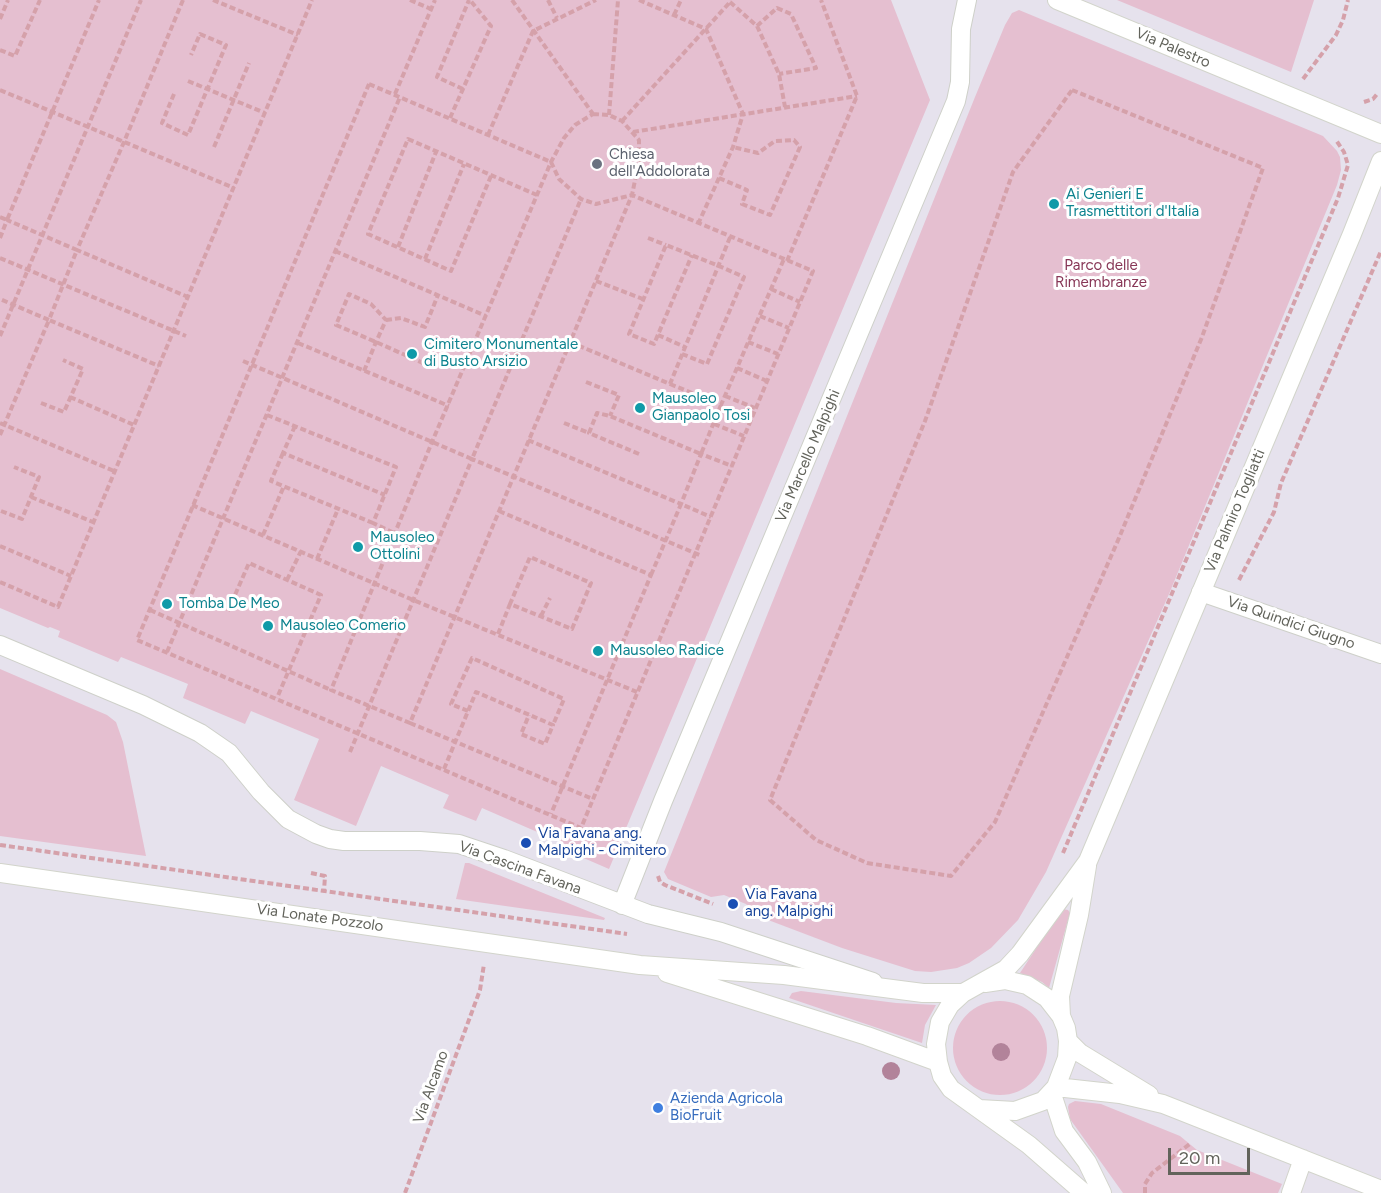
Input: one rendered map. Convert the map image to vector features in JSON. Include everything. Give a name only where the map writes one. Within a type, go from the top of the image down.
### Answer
[{"type":"street","name":"Via Marcello Malpighi","points":[[622,905],[956,101],[960,81],[961,29],[967,0]]},
{"type":"street","name":"Via Palestro","points":[[1057,0],[1381,134]]},
{"type":"street","name":"Via Palmiro Togliatti","points":[[1088,861],[1381,161]]},
{"type":"street","name":"Via Quindici Giugno","points":[[1201,592],[1381,654]]},
{"type":"street","name":"Via Cascina Favana","points":[[0,645],[143,705],[200,733],[229,753],[261,792],[288,819],[316,834],[344,841],[420,841],[459,844],[648,914],[721,932],[904,992]]},
{"type":"street","points":[[1084,1193],[1029,1145],[951,1089],[942,1076],[936,1044],[940,1022],[950,1005],[963,993],[1006,969],[1020,954],[1088,861]]},
{"type":"street","points":[[979,1108],[1015,1111],[1033,1106],[1054,1090],[1067,1058],[1068,1041],[1061,1016],[1060,996],[1079,915],[1088,861]]},
{"type":"street","name":"Via Lonate Pozzolo","points":[[0,873],[640,964]]},
{"type":"street","points":[[640,964],[784,975],[904,992],[963,993]]},
{"type":"street","points":[[640,964],[867,1036],[938,1062]]},
{"type":"street","points":[[984,983],[1005,980],[1027,985],[1047,998],[1061,1016]]},
{"type":"street","points":[[1068,1041],[1080,1053],[1163,1104]]},
{"type":"street","points":[[1054,1090],[1120,1094],[1163,1104],[1381,1190]]},
{"type":"street","points":[[1054,1090],[1064,1131],[1087,1162],[1102,1193]]},
{"type":"street","points":[[1291,1193],[1303,1160]]},
{"type":"path","points":[[0,19],[8,0]]},
{"type":"path","points":[[0,50],[15,56],[40,0]]},
{"type":"path","points":[[0,238],[99,0]]},
{"type":"path","points":[[0,336],[141,0]]},
{"type":"path","points":[[0,435],[2,424],[49,320],[183,0]]},
{"type":"path","points":[[213,0],[298,35]]},
{"type":"path","points":[[0,582],[58,607],[312,0]]},
{"type":"path","points":[[410,0],[431,9]]},
{"type":"path","points":[[395,94],[435,0]]},
{"type":"path","points":[[450,119],[491,26],[469,0],[437,77],[463,88]]},
{"type":"path","points":[[512,0],[593,114]]},
{"type":"path","points":[[548,0],[557,18]]},
{"type":"path","points":[[488,135],[533,31],[596,0]]},
{"type":"path","points":[[609,115],[618,0]]},
{"type":"path","points":[[639,0],[650,2],[706,29],[743,114],[733,147],[699,222]]},
{"type":"path","points":[[674,15],[681,0]]},
{"type":"path","points":[[551,814],[721,405],[857,96],[821,0]]},
{"type":"path","points":[[1289,96],[1336,35],[1348,0]]},
{"type":"path","points":[[622,121],[731,1],[757,26],[779,74],[785,107]]},
{"type":"path","points":[[757,26],[777,8],[791,14],[816,68],[779,74]]},
{"type":"path","points":[[174,94],[162,123],[188,135],[226,45],[200,34],[191,55]]},
{"type":"path","points":[[214,147],[249,63]]},
{"type":"path","points":[[188,81],[265,113]]},
{"type":"path","points":[[369,84],[400,97],[551,162],[560,179],[581,199],[596,204],[632,195],[813,272],[581,828],[137,640],[369,84]]},
{"type":"path","points":[[0,90],[234,188]]},
{"type":"path","points":[[1072,90],[1263,168],[1202,337],[1114,549],[995,822],[951,876],[867,863],[816,840],[770,800],[925,421],[1013,172],[1072,90]]},
{"type":"path","points":[[633,132],[857,96]]},
{"type":"path","points":[[167,652],[400,97]]},
{"type":"path","points":[[331,690],[394,533],[551,162],[564,138],[575,125],[593,114],[609,115],[622,121],[639,140],[640,149],[632,195],[410,723]]},
{"type":"path","points":[[1059,860],[1338,198],[1348,164],[1344,152],[1334,138]]},
{"type":"path","points":[[491,176],[452,271],[368,234],[408,139],[537,195]]},
{"type":"path","points":[[719,178],[747,190],[742,204],[770,215],[800,147],[794,140],[775,141],[758,153],[733,147]]},
{"type":"path","points":[[398,247],[436,152]]},
{"type":"path","points":[[425,259],[464,164]]},
{"type":"path","points":[[350,752],[581,199]]},
{"type":"path","points":[[0,217],[188,297]]},
{"type":"path","points":[[670,384],[731,236]]},
{"type":"path","points":[[648,238],[744,277],[707,364],[682,354]]},
{"type":"path","points":[[666,245],[629,334],[654,344],[692,255]]},
{"type":"path","points":[[335,251],[486,316]]},
{"type":"path","points":[[1236,585],[1274,512],[1281,483],[1381,251]]},
{"type":"path","points":[[0,258],[186,336]]},
{"type":"path","points":[[596,281],[643,299]]},
{"type":"path","points":[[771,289],[800,302]]},
{"type":"path","points":[[386,320],[371,304],[349,294],[336,325],[432,367]]},
{"type":"path","points":[[386,320],[401,318],[425,327],[438,295]]},
{"type":"path","points":[[0,299],[159,366]]},
{"type":"path","points":[[760,316],[789,328]]},
{"type":"path","points":[[364,371],[386,320]]},
{"type":"path","points":[[658,335],[685,347]]},
{"type":"path","points":[[298,342],[449,406]]},
{"type":"path","points":[[570,342],[721,405]]},
{"type":"path","points":[[748,342],[778,354]]},
{"type":"path","points":[[41,403],[64,412],[83,369],[63,360]]},
{"type":"path","points":[[243,361],[702,556]]},
{"type":"path","points":[[737,368],[767,381]]},
{"type":"path","points":[[586,382],[619,395],[610,416]]},
{"type":"path","points":[[726,396],[755,409]]},
{"type":"path","points":[[70,397],[134,424]]},
{"type":"path","points":[[589,433],[597,413],[610,416],[732,466]]},
{"type":"path","points":[[267,415],[396,467],[373,523]]},
{"type":"path","points":[[564,423],[639,454]]},
{"type":"path","points":[[2,424],[114,471]]},
{"type":"path","points":[[714,424],[744,436]]},
{"type":"path","points":[[295,426],[272,481],[394,533]]},
{"type":"path","points":[[528,440],[711,517]]},
{"type":"path","points":[[283,453],[385,495]]},
{"type":"path","points":[[1,511],[22,519],[39,477],[14,467]]},
{"type":"path","points":[[263,535],[284,486]]},
{"type":"path","points":[[31,496],[93,522]]},
{"type":"path","points":[[192,505],[413,600],[637,692]]},
{"type":"path","points":[[317,558],[338,509]]},
{"type":"path","points":[[499,511],[651,575]]},
{"type":"path","points":[[0,546],[70,576]]},
{"type":"path","points":[[287,580],[301,551]]},
{"type":"path","points":[[498,634],[510,604],[530,557],[591,583],[572,629],[510,604]]},
{"type":"path","points":[[228,611],[249,563],[321,596],[277,698]]},
{"type":"path","points":[[542,616],[550,598]]},
{"type":"path","points":[[150,610],[331,690],[593,799]]},
{"type":"path","points":[[468,711],[451,704],[472,658],[564,699],[545,744],[521,734],[529,715]]},
{"type":"path","points":[[444,769],[476,692],[553,725]]},
{"type":"path","points":[[0,845],[627,934]]},
{"type":"path","points":[[658,871],[660,882],[665,885],[718,906]]},
{"type":"path","points":[[311,873],[325,876],[324,891]]},
{"type":"path","name":"Via Alcamo","points":[[405,1193],[480,990]]},
{"type":"path","points":[[1145,1193],[1145,1185],[1152,1173],[1191,1143]]},
{"type":"green space","name":"Cimitero Monumentale di Busto Arsizio","points":[[0,0],[891,0],[930,100],[609,869],[579,856],[581,851],[482,808],[476,821],[443,808],[449,795],[381,766],[356,826],[294,800],[319,739],[251,711],[245,724],[183,698],[188,684],[121,657],[118,662],[58,637],[60,631],[0,608]]},
{"type":"green space","points":[[1117,0],[1314,0],[1291,72]]},
{"type":"green space","name":"Parco delle Rimembranze","points":[[1019,10],[1323,136],[1337,151],[1341,170],[1337,185],[1169,594],[1046,872],[1018,920],[991,948],[957,968],[931,972],[915,971],[842,948],[755,915],[746,904],[724,895],[711,897],[668,879],[664,872],[975,97],[1005,25],[1012,13]]},
{"type":"green space","points":[[0,669],[107,715],[116,722],[123,742],[146,856],[0,836]]},
{"type":"green space","points":[[465,863],[605,918],[604,920],[456,899]]},
{"type":"green space","points":[[1062,909],[1070,913],[1049,988],[1042,982],[1020,973]]},
{"type":"green space","points":[[801,991],[896,1003],[936,1005],[925,1025],[922,1043],[789,998],[792,993]]},
{"type":"green space","points":[[1000,1001],[1018,1004],[1034,1014],[1044,1030],[1047,1048],[1044,1066],[1034,1082],[1018,1092],[1000,1095],[982,1092],[966,1082],[956,1066],[953,1048],[956,1030],[966,1014],[982,1004]]},
{"type":"green space","points":[[1075,1101],[1101,1104],[1180,1136],[1197,1150],[1282,1184],[1278,1193],[1123,1193],[1070,1119],[1068,1107]]},
{"type":"place","name":"Chiesa dell'Addolorata","points":[[597,164]]},
{"type":"place","name":"Ai Genieri E Trasmettitori d'Italia","points":[[1054,204]]},
{"type":"place","name":"Cimitero Monumentale di Busto Arsizio","points":[[412,354]]},
{"type":"place","name":"Mausoleo Gianpaolo Tosi","points":[[640,408]]},
{"type":"place","name":"Mausoleo Ottolini","points":[[358,547]]},
{"type":"place","name":"Tomba De Meo","points":[[167,604]]},
{"type":"place","name":"Mausoleo Comerio","points":[[268,626]]},
{"type":"place","name":"Mausoleo Radice","points":[[598,651]]},
{"type":"place","name":"Via Favana ang. Malpighi - Cimitero","points":[[526,843]]},
{"type":"place","name":"Via Favana ang. Malpighi","points":[[733,904]]},
{"type":"place","name":"Azienda Agricola BioFruit","points":[[658,1108]]}]
